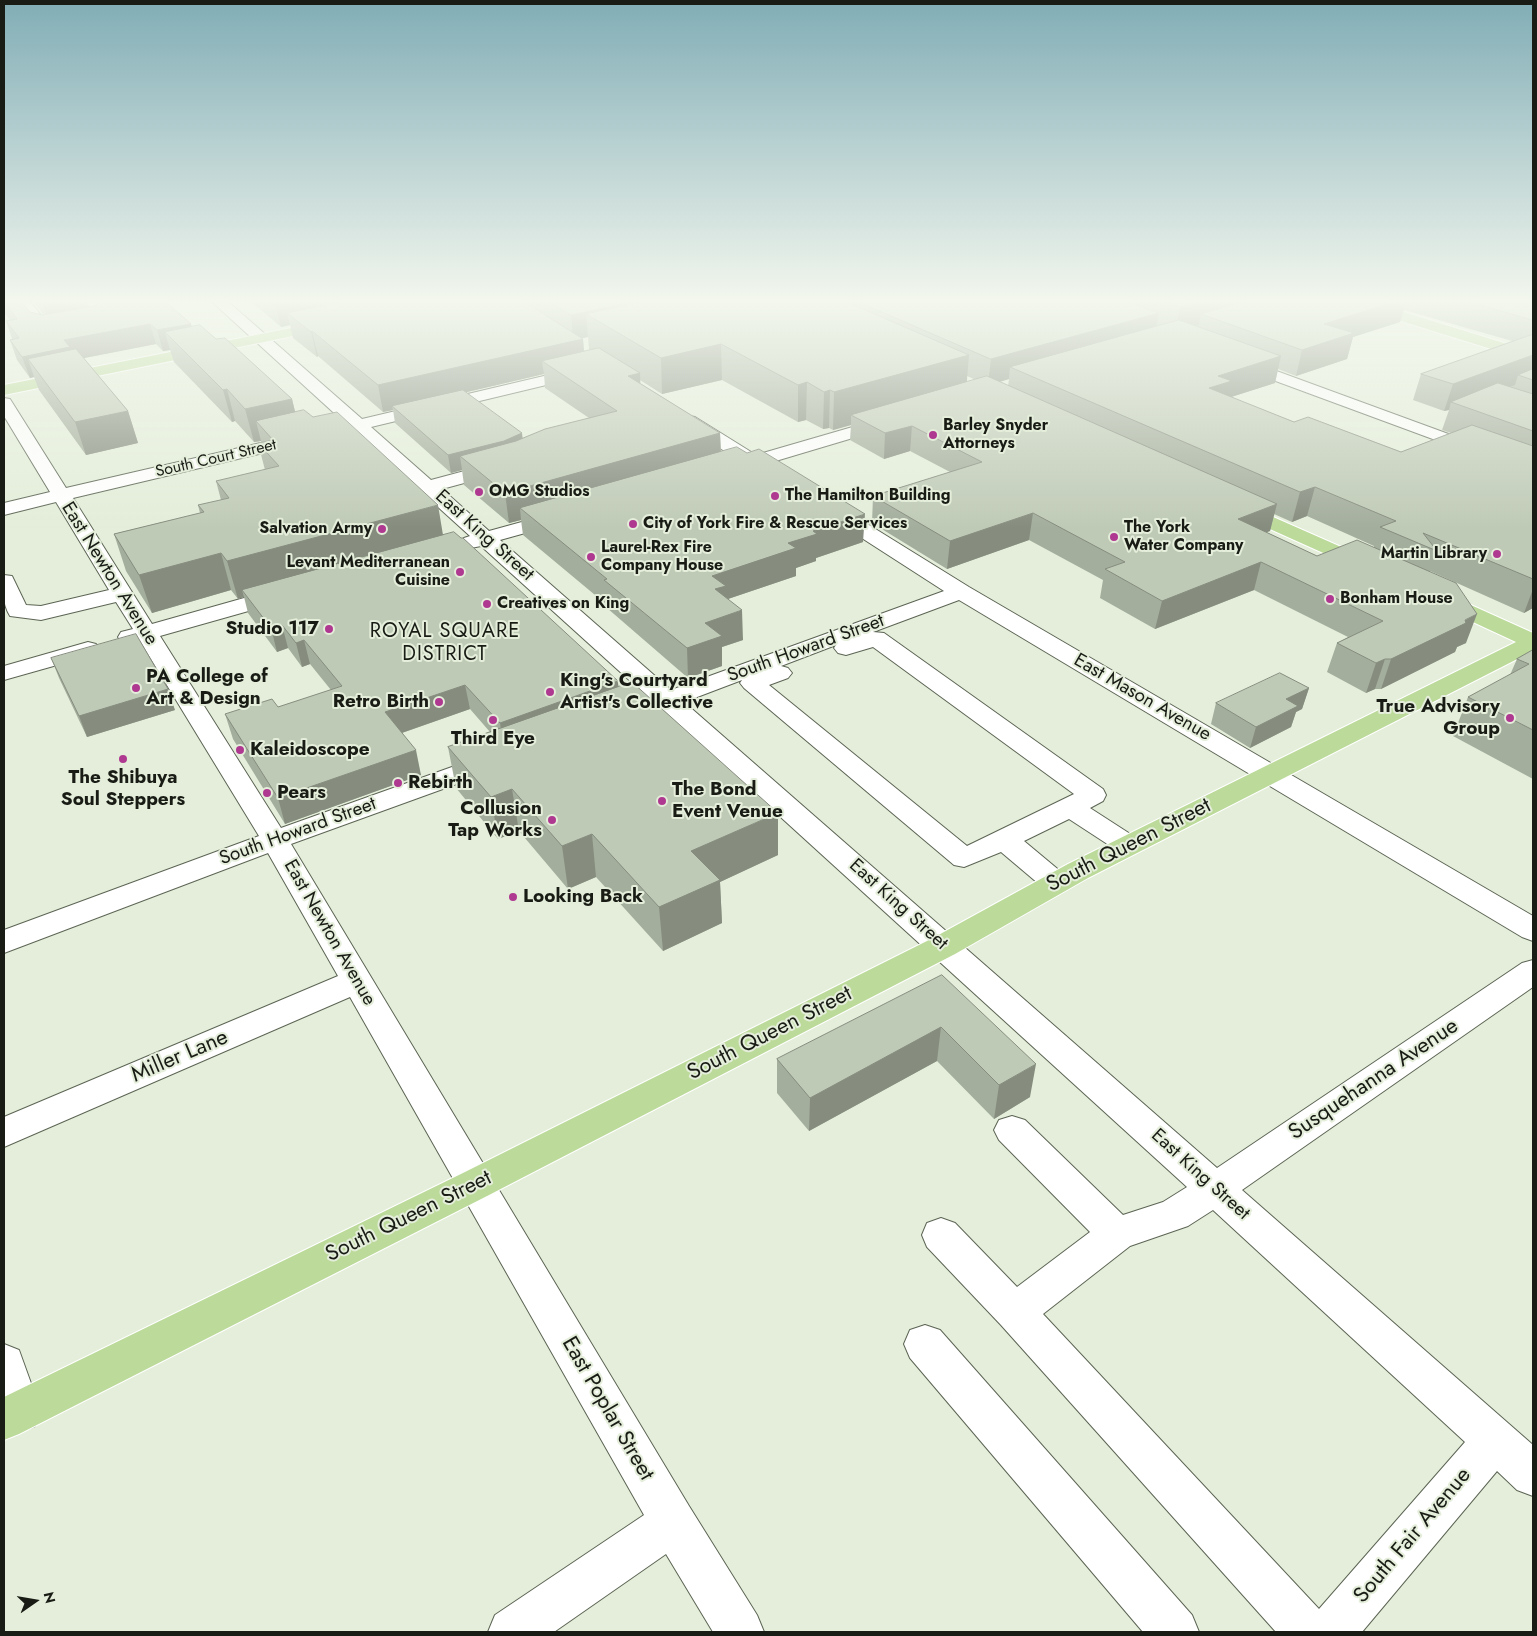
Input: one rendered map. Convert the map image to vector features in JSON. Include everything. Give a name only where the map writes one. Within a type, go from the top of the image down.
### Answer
[{"type":"main road","points":[[5,405],[118,375]]},
{"type":"main road","points":[[1222,500],[1386,574]]},
{"type":"main road","points":[[1422,591],[1533,641]]},
{"type":"main road","name":"South Queen Street","points":[[12,1415],[476,1184],[944,946],[1056,883],[1533,641]]},
{"type":"street","name":"East King Street","points":[[302,375],[944,946],[1533,1474]]},
{"type":"street","points":[[331,431],[567,375]]},
{"type":"street","points":[[1274,375],[1533,471]]},
{"type":"street","points":[[472,398],[490,412]]},
{"type":"street","name":"East Newton Avenue","points":[[5,405],[275,840],[476,1184]]},
{"type":"street","points":[[676,413],[778,477]]},
{"type":"street","points":[[715,473],[902,418]]},
{"type":"street","points":[[1419,429],[1444,419]]},
{"type":"street","name":"South Court Street","points":[[4,509],[313,436]]},
{"type":"street","points":[[428,487],[513,464]]},
{"type":"street","name":"East Mason Avenue","points":[[811,498],[961,592],[1533,930]]},
{"type":"street","points":[[448,549],[572,514]]},
{"type":"street","points":[[4,581],[11,609],[41,613],[122,594]]},
{"type":"street","points":[[4,673],[306,588]]},
{"type":"street","name":"South Howard Street","points":[[630,713],[961,592]]},
{"type":"street","points":[[876,638],[1093,795],[1004,840],[964,858],[752,683],[876,638]]},
{"type":"street","name":"South Howard Street","points":[[4,942],[275,840],[508,756]]},
{"type":"street","points":[[1070,807],[1128,846]]},
{"type":"street","points":[[1004,840],[1056,883]]},
{"type":"street","name":"Susquehanna Avenue","points":[[1015,1312],[1117,1234],[1175,1214],[1215,1189],[1533,971]]},
{"type":"street","name":"Miller Lane","points":[[4,1133],[357,980]]},
{"type":"street","points":[[1012,1130],[1117,1234]]},
{"type":"street","name":"East Poplar Street","points":[[476,1184],[673,1522],[740,1632]]},
{"type":"street","points":[[941,1235],[1015,1312],[1308,1632]]},
{"type":"street","points":[[925,1344],[1175,1632]]},
{"type":"street","points":[[4,1364],[12,1415]]},
{"type":"street","name":"South Fair Avenue","points":[[1331,1632],[1495,1440]]},
{"type":"street","points":[[512,1632],[673,1522]]},
{"type":"building","points":[[40,375],[98,375],[128,411],[75,422]]},
{"type":"building","points":[[208,375],[266,375],[292,399],[245,409],[227,389],[223,390]]},
{"type":"building","points":[[366,375],[421,375],[378,385]]},
{"type":"building","points":[[564,375],[631,375],[628,376],[720,433],[505,493],[460,456],[516,441],[545,429],[617,411]]},
{"type":"building","points":[[780,375],[895,375],[834,392],[830,390],[824,392],[807,382],[798,385]]},
{"type":"building","points":[[1029,375],[1220,375],[1218,376],[1232,381],[1209,388],[1294,422],[1308,417],[1401,452],[1472,425],[1533,446],[1533,579],[1423,533],[1437,551],[1380,527],[1396,521],[1315,487],[1300,492]]},
{"type":"building","points":[[1425,375],[1477,375],[1453,384]]},
{"type":"building","points":[[1519,375],[1533,375],[1533,380]]},
{"type":"building","points":[[987,376],[1277,504],[1238,519],[1317,556],[1357,540],[1456,583],[1477,614],[1465,620],[1466,623],[1391,659],[1385,659],[1376,663],[1337,643],[1383,621],[1261,562],[1162,601],[1105,569],[1125,562],[1033,513],[950,541],[873,496],[982,462],[912,426],[885,433],[851,415]]},
{"type":"building","points":[[1498,383],[1533,394],[1533,431],[1451,402]]},
{"type":"building","points":[[463,390],[522,433],[504,441],[448,455],[392,406]]},
{"type":"building","points":[[304,410],[313,417],[337,412],[438,505],[227,561],[221,553],[139,575],[114,534],[204,512],[198,505],[229,498],[216,481],[279,466],[258,443],[273,440],[256,421]]},
{"type":"building","points":[[737,447],[747,453],[759,449],[865,514],[813,531],[817,534],[788,543],[796,548],[712,576],[726,586],[715,589],[742,610],[705,623],[722,636],[687,648],[520,508]]},
{"type":"building","points":[[454,532],[463,538],[618,681],[500,723],[465,685],[385,712],[416,750],[278,798],[225,714],[272,699],[278,707],[342,686],[304,640],[296,643],[282,625],[271,628],[242,590]]},
{"type":"building","points":[[136,634],[168,689],[79,716],[51,658]]},
{"type":"building","points":[[1533,650],[1533,730],[1468,697],[1529,664],[1517,659]]},
{"type":"building","points":[[1280,673],[1309,688],[1286,699],[1298,706],[1256,727],[1216,703]]},
{"type":"building","points":[[632,682],[778,813],[691,851],[720,880],[659,907],[592,834],[562,846],[512,789],[491,797],[448,747]]},
{"type":"building","points":[[942,975],[1036,1064],[999,1085],[941,1027],[810,1098],[777,1059]]},
{"type":"place","name":"Barley Snyder Attorneys","points":[[933,435]]},
{"type":"place","name":"OMG Studios","points":[[479,492]]},
{"type":"place","name":"The Hamilton Building","points":[[775,496]]},
{"type":"place","name":"City of York Fire & Rescue Services","points":[[633,524]]},
{"type":"place","name":"Salvation Army","points":[[382,529]]},
{"type":"place","name":"The York Water Company","points":[[1114,537]]},
{"type":"place","name":"Martin Library","points":[[1497,554]]},
{"type":"place","name":"Laurel-Rex Fire Company House","points":[[591,557]]},
{"type":"place","name":"Levant Mediterranean Cuisine","points":[[460,572]]},
{"type":"place","name":"Bonham House","points":[[1330,599]]},
{"type":"place","name":"Creatives on King","points":[[487,604]]},
{"type":"place","name":"Studio 117","points":[[329,629]]},
{"type":"place","name":"PA College of Art & Design","points":[[136,688]]},
{"type":"place","name":"King's Courtyard Artist's Collective","points":[[550,692]]},
{"type":"place","name":"Retro Birth","points":[[439,702]]},
{"type":"place","name":"True Advisory Group","points":[[1510,718]]},
{"type":"place","name":"Third Eye","points":[[493,720]]},
{"type":"place","name":"Kaleidoscope","points":[[240,750]]},
{"type":"place","name":"The Shibuya Soul Steppers","points":[[123,759]]},
{"type":"place","name":"Rebirth","points":[[398,783]]},
{"type":"place","name":"Pears","points":[[267,793]]},
{"type":"place","name":"The Bond Event Venue","points":[[662,801]]},
{"type":"place","name":"Collusion Tap Works","points":[[552,820]]},
{"type":"place","name":"Looking Back","points":[[513,897]]},
{"type":"district","name":"ROYAL SQUARE DISTRICT","points":[[445,644]]}]
